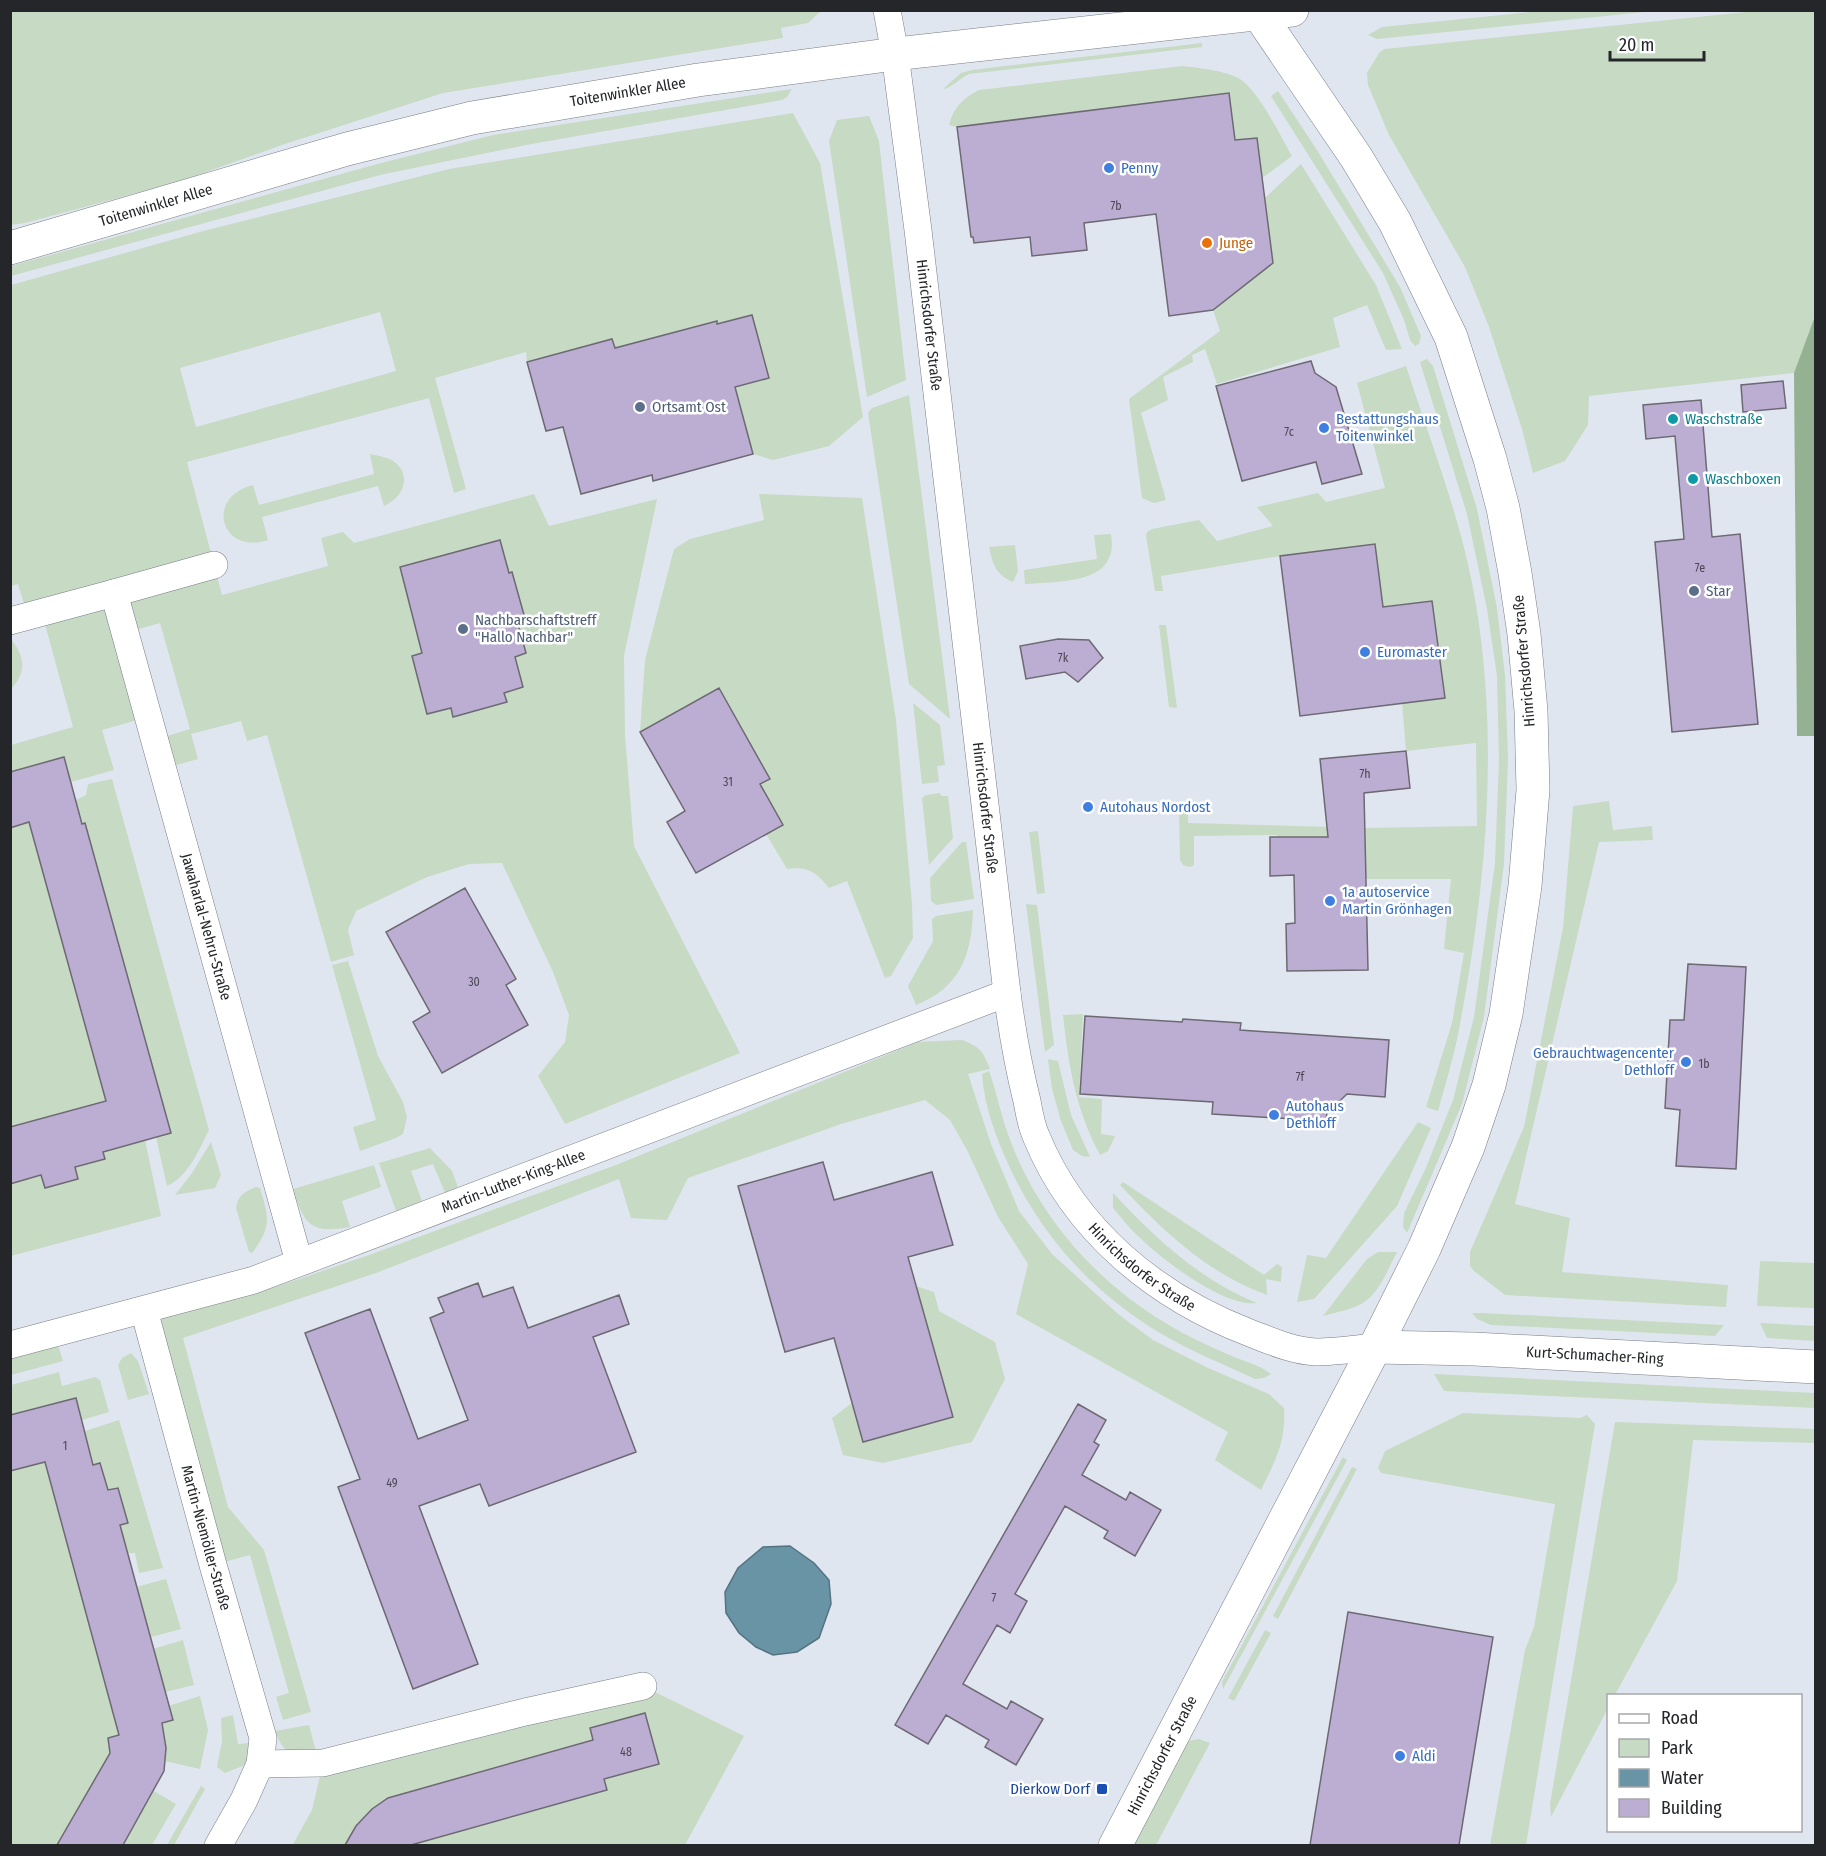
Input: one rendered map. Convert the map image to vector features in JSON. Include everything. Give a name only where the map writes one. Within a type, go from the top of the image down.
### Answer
[{"type":"street","name":"Hinrichsdorfer Straße","points":[[887,10],[918,230],[1007,993],[1017,1063],[1035,1133],[1067,1196],[1101,1238],[1128,1263],[1156,1283],[1191,1305],[1237,1328],[1290,1348],[1315,1352],[1375,1347]]},
{"type":"street","name":"Toitenwinkler Allee","points":[[10,248],[347,149],[472,118],[698,80],[895,54],[1257,12],[1292,10]]},
{"type":"street","name":"Hinrichsdorfer Straße","points":[[1115,1845],[1375,1347],[1424,1249],[1468,1147],[1489,1085],[1506,1014],[1525,886],[1533,790],[1531,711],[1524,634],[1503,508],[1490,459],[1450,337],[1395,222],[1356,158],[1257,12]]},
{"type":"street","points":[[10,621],[214,565]]},
{"type":"street","name":"Jawaharlal-Nehru-Straße","points":[[114,593],[299,1262]]},
{"type":"street","name":"Martin-Luther-King-Allee","points":[[10,1345],[254,1280],[1007,993]]},
{"type":"street","name":"Martin-Niemöller-Straße","points":[[144,1310],[213,1565],[263,1738],[260,1764],[244,1800],[218,1845]]},
{"type":"street","name":"Kurt-Schumacher-Ring","points":[[1375,1347],[1485,1349],[1815,1366]]},
{"type":"street","points":[[260,1764],[323,1763],[525,1712],[643,1686]]},
{"type":"green space","points":[[10,11],[821,11],[808,23],[781,28],[783,38],[443,93],[285,144],[181,181],[11,225]]},
{"type":"green space","points":[[1540,11],[1654,11],[1377,39],[1368,35],[1382,27]]},
{"type":"green space","points":[[1756,11],[1815,11],[1815,316],[1794,373],[1589,396],[1588,425],[1565,461],[1533,473],[1522,429],[1489,327],[1465,267],[1389,135],[1368,85],[1367,73],[1384,49]]},
{"type":"green space","points":[[1202,43],[1202,47],[969,74],[943,89],[961,73],[972,70]]},
{"type":"green space","points":[[1182,66],[1232,75],[1244,82],[1264,107],[1292,156],[1262,178],[1257,138],[1235,140],[949,125],[953,113],[960,104],[979,90]]},
{"type":"green space","points":[[792,89],[782,100],[526,145],[380,175],[11,276],[11,266],[381,163],[493,135]]},
{"type":"green space","points":[[1278,91],[1317,150],[1400,287],[1421,336],[1419,344],[1415,346],[1410,340],[1404,320],[1383,273],[1271,96]]},
{"type":"green space","points":[[793,113],[820,163],[863,417],[829,446],[773,460],[753,454],[716,321],[615,348],[612,339],[527,362],[526,352],[435,378],[466,489],[454,493],[429,398],[187,462],[222,595],[328,566],[321,538],[343,532],[354,543],[534,494],[549,526],[657,499],[624,656],[625,735],[634,846],[740,1053],[565,1124],[538,1076],[565,1042],[569,1015],[553,972],[502,863],[469,864],[427,877],[356,911],[348,930],[354,955],[331,962],[267,735],[247,741],[241,721],[191,734],[198,759],[162,769],[154,740],[190,729],[160,623],[125,633],[148,717],[102,730],[114,770],[71,782],[64,757],[11,772],[11,745],[73,727],[42,613],[28,617],[18,584],[11,586],[11,285],[207,230],[449,169]],"holes":[[[380,312],[396,371],[196,427],[180,368]]]},
{"type":"green space","points":[[869,116],[879,141],[906,380],[867,397],[829,141],[837,120]]},
{"type":"green space","points":[[1301,164],[1376,285],[1402,349],[1386,350],[1367,305],[1333,318],[1340,347],[1217,384],[1205,349],[1192,355],[1193,362],[1163,377],[1168,400],[1141,413],[1166,500],[1154,503],[1142,498],[1129,399],[1220,331],[1213,310],[1273,263],[1265,198]]},
{"type":"green space","points":[[1815,316],[1816,736],[1797,736],[1794,373]]},
{"type":"green space","points":[[1427,359],[1433,366],[1477,509],[1497,608],[1505,675],[1508,759],[1504,864],[1484,1017],[1462,1104],[1407,1233],[1403,1227],[1404,1213],[1425,1170],[1453,1100],[1474,1017],[1495,863],[1499,761],[1497,676],[1487,609],[1467,514],[1420,362]]},
{"type":"green space","points":[[1406,366],[1446,484],[1463,544],[1476,605],[1487,709],[1486,815],[1477,920],[1458,1035],[1438,1111],[1426,1107],[1452,1023],[1464,953],[1444,949],[1451,879],[1365,879],[1277,835],[1194,836],[1194,865],[1190,867],[1183,865],[1180,860],[1179,810],[1188,812],[1188,823],[1365,828],[1477,826],[1476,743],[1406,751],[1402,703],[1444,698],[1432,601],[1383,607],[1375,544],[1280,556],[1161,576],[1163,591],[1155,591],[1146,536],[1147,532],[1152,529],[1199,520],[1217,541],[1273,526],[1257,507],[1318,493],[1326,502],[1385,488],[1357,383]]},
{"type":"green space","points":[[909,395],[950,719],[909,684],[868,413],[872,408]]},
{"type":"green space","points":[[370,454],[394,462],[404,476],[400,494],[384,506],[378,486],[262,517],[268,540],[252,543],[239,540],[230,533],[224,523],[224,512],[228,501],[238,491],[253,485],[259,505],[374,474]]},
{"type":"green space","points":[[759,494],[862,498],[896,720],[912,904],[913,938],[891,976],[885,978],[847,881],[829,888],[811,871],[801,868],[787,869],[766,834],[760,784],[770,778],[719,688],[640,732],[645,660],[674,549],[690,539],[764,520]]},
{"type":"green space","points":[[1111,534],[1110,555],[1095,573],[1072,580],[1025,584],[1024,570],[1097,559],[1094,535]]},
{"type":"green space","points":[[1015,545],[1018,571],[1013,582],[996,569],[989,547]]},
{"type":"green space","points":[[1159,625],[1166,625],[1177,708],[1169,707]]},
{"type":"green space","points":[[11,639],[19,652],[22,670],[11,689]]},
{"type":"green space","points":[[913,703],[940,725],[945,765],[937,766],[939,782],[922,784]]},
{"type":"green space","points":[[112,779],[209,1130],[187,1170],[167,1186],[156,1137],[171,1132],[85,823],[83,824],[76,800],[86,795],[88,784]]},
{"type":"green space","points":[[940,793],[941,796],[948,796],[953,838],[929,865],[922,798],[926,795]]},
{"type":"green space","points":[[1609,801],[1613,830],[1652,826],[1653,840],[1599,842],[1515,1204],[1570,1218],[1562,1272],[1728,1285],[1726,1307],[1505,1295],[1470,1266],[1470,1252],[1524,1127],[1563,928],[1573,806]]},
{"type":"green space","points":[[29,822],[106,1100],[11,1127],[11,828]]},
{"type":"green space","points":[[1038,831],[1045,893],[1037,894],[1029,832]]},
{"type":"green space","points":[[962,842],[966,842],[974,899],[936,905],[931,901],[930,878]]},
{"type":"green space","points":[[1026,904],[1037,905],[1054,1045],[1045,1052]]},
{"type":"green space","points":[[973,910],[970,941],[961,968],[943,989],[916,1005],[908,986],[933,941],[932,919],[936,916]]},
{"type":"green space","points":[[348,961],[378,1056],[403,1102],[407,1117],[403,1134],[360,1151],[353,1127],[376,1120],[332,965]]},
{"type":"green space","points":[[1083,1014],[1079,1097],[1102,1099],[1101,1134],[1115,1136],[1108,1151],[1100,1155],[1091,1137],[1074,1087],[1063,1015]]},
{"type":"green space","points":[[962,1040],[977,1048],[988,1063],[990,1069],[968,1074],[991,1144],[1019,1211],[1052,1254],[1118,1314],[1153,1340],[1208,1368],[1269,1394],[1284,1408],[1282,1441],[1261,1490],[1215,1460],[1228,1432],[1016,1314],[1028,1264],[998,1217],[967,1150],[950,1120],[925,1100],[841,1124],[688,1178],[667,1220],[631,1218],[619,1179],[376,1273],[183,1338],[228,1507],[264,1550],[311,1712],[283,1720],[276,1697],[289,1693],[250,1555],[213,1565],[144,1310],[258,1293],[616,1165],[918,1042]]},
{"type":"green space","points":[[1048,1059],[1058,1061],[1071,1115],[1090,1157],[1082,1156],[1073,1150],[1061,1121],[1052,1089]]},
{"type":"green space","points":[[989,1071],[1006,1129],[1021,1165],[1035,1192],[1071,1243],[1114,1286],[1138,1305],[1190,1337],[1258,1366],[1271,1374],[1255,1379],[1171,1340],[1113,1300],[1072,1261],[1037,1216],[1004,1155],[985,1098],[982,1074]]},
{"type":"green space","points":[[1418,1122],[1431,1128],[1397,1206],[1314,1299],[1297,1302],[1307,1255],[1326,1258]]},
{"type":"green space","points":[[145,1140],[161,1216],[11,1256],[11,1184],[105,1159],[103,1152]]},
{"type":"green space","points":[[211,1142],[221,1175],[215,1188],[175,1195],[192,1173]]},
{"type":"green space","points":[[430,1148],[452,1171],[458,1187],[445,1193],[433,1164],[411,1171],[422,1201],[396,1211],[379,1163]]},
{"type":"green space","points":[[374,1165],[381,1187],[342,1201],[350,1227],[318,1228],[306,1219],[293,1189]]},
{"type":"green space","points":[[1123,1182],[1264,1275],[1277,1264],[1282,1267],[1281,1282],[1266,1279],[1267,1295],[1245,1286],[1206,1263],[1152,1218],[1120,1185]]},
{"type":"green space","points":[[256,1187],[260,1188],[267,1222],[263,1236],[252,1253],[249,1252],[236,1208],[242,1194]]},
{"type":"green space","points":[[1113,1193],[1162,1242],[1197,1270],[1236,1294],[1257,1303],[1228,1298],[1177,1269],[1148,1246],[1113,1208]]},
{"type":"green space","points":[[1378,1252],[1397,1252],[1384,1278],[1372,1295],[1357,1306],[1323,1316],[1367,1259]]},
{"type":"green space","points":[[1760,1261],[1815,1263],[1815,1308],[1757,1306]]},
{"type":"green space","points":[[916,1286],[934,1292],[939,1311],[995,1342],[1005,1379],[972,1442],[883,1463],[843,1455],[832,1418],[852,1403],[863,1442]]},
{"type":"green space","points":[[1472,1313],[1724,1325],[1715,1336],[1491,1325],[1477,1319]]},
{"type":"green space","points":[[1760,1323],[1815,1326],[1815,1341],[1767,1338]]},
{"type":"green space","points":[[53,1345],[59,1348],[63,1361],[11,1375],[11,1356]]},
{"type":"green space","points":[[131,1353],[138,1361],[149,1394],[128,1400],[118,1365],[122,1358]]},
{"type":"green space","points":[[59,1372],[62,1386],[95,1377],[100,1380],[109,1412],[82,1420],[75,1398],[11,1415],[11,1385]]},
{"type":"green space","points":[[1434,1374],[1815,1393],[1815,1408],[1444,1391]]},
{"type":"green space","points":[[1463,1413],[1580,1418],[1587,1415],[1595,1424],[1526,1845],[1490,1845],[1525,1650],[1534,1627],[1555,1504],[1381,1473],[1378,1468],[1385,1451]]},
{"type":"green space","points":[[119,1420],[163,1568],[139,1573],[135,1553],[128,1553],[120,1525],[128,1522],[118,1488],[108,1490],[101,1463],[94,1465],[85,1431]]},
{"type":"green space","points":[[1615,1422],[1815,1429],[1815,1443],[1693,1440],[1677,1581],[1616,1694],[1607,1694],[1607,1710],[1551,1817],[1550,1804]]},
{"type":"green space","points":[[1343,1457],[1347,1460],[1223,1689],[1222,1682]]},
{"type":"green space","points":[[45,1462],[119,1735],[108,1738],[110,1753],[57,1845],[11,1846],[11,1471]]},
{"type":"green space","points":[[1352,1467],[1357,1469],[1278,1619],[1273,1616]]},
{"type":"green space","points":[[166,1579],[181,1629],[151,1637],[136,1587]]},
{"type":"green space","points":[[1265,1630],[1271,1633],[1234,1701],[1228,1698]]},
{"type":"green space","points":[[183,1640],[194,1685],[165,1692],[153,1649]]},
{"type":"green space","points":[[643,1686],[744,1736],[685,1845],[416,1845],[607,1790],[604,1779],[659,1764],[645,1713],[590,1728],[593,1740],[351,1836],[345,1845],[292,1846],[312,1810],[323,1763]]},
{"type":"green space","points":[[200,1696],[208,1730],[200,1769],[165,1761],[166,1748],[162,1723],[172,1720],[168,1706]]},
{"type":"green space","points":[[233,1715],[238,1744],[249,1743],[248,1758],[245,1765],[225,1773],[217,1767],[222,1741],[221,1718]]},
{"type":"green space","points":[[309,1725],[317,1755],[290,1752],[282,1745],[275,1731]]},
{"type":"green space","points":[[1199,1739],[1210,1743],[1156,1845],[1130,1846],[1187,1741]]},
{"type":"green space","points":[[201,1786],[205,1789],[174,1845],[167,1845]]},
{"type":"green space","points":[[154,1791],[176,1804],[152,1845],[123,1845]]},
{"type":"water","points":[[790,1546],[814,1563],[829,1580],[831,1604],[819,1638],[797,1652],[773,1655],[756,1647],[739,1633],[726,1613],[725,1592],[738,1568],[763,1547]]},
{"type":"building","points":[[1229,93],[1235,140],[1257,138],[1273,263],[1213,310],[1169,316],[1156,214],[1084,223],[1087,250],[1032,256],[1030,237],[974,243],[971,237],[957,127]]},
{"type":"building","name":"Ortsamt Ost","points":[[752,315],[769,378],[735,387],[753,454],[653,481],[652,475],[581,494],[563,427],[546,431],[527,362],[612,339],[615,348],[717,321],[717,324]]},
{"type":"building","points":[[1311,361],[1315,373],[1336,387],[1362,474],[1322,484],[1316,462],[1242,481],[1216,386]]},
{"type":"building","points":[[1783,381],[1786,408],[1743,412],[1741,385]]},
{"type":"building","points":[[1701,400],[1712,537],[1740,534],[1758,724],[1672,732],[1655,542],[1684,539],[1675,436],[1646,439],[1643,405]]},
{"type":"building","points":[[500,540],[526,622],[518,624],[526,653],[515,657],[523,687],[504,693],[507,702],[453,717],[451,708],[427,714],[412,656],[422,653],[400,567]]},
{"type":"building","name":"Euromaster","points":[[1375,544],[1383,607],[1432,601],[1445,698],[1300,716],[1280,556]]},
{"type":"building","points":[[1058,639],[1089,640],[1103,658],[1078,682],[1065,672],[1026,679],[1020,646]]},
{"type":"building","points":[[719,688],[770,779],[760,784],[783,825],[696,873],[667,822],[685,811],[640,732]]},
{"type":"building","name":"1a autoservice Martin Grönhagen","points":[[1406,751],[1410,788],[1364,793],[1368,970],[1287,971],[1286,924],[1295,923],[1294,875],[1270,876],[1270,837],[1328,837],[1320,759]]},
{"type":"building","points":[[64,757],[82,824],[85,823],[171,1133],[103,1152],[105,1159],[75,1167],[78,1179],[45,1188],[41,1175],[10,1184],[10,1127],[106,1101],[29,822],[10,828],[10,772]]},
{"type":"building","points":[[465,888],[516,979],[506,985],[528,1025],[442,1073],[413,1022],[430,1012],[386,932]]},
{"type":"building","points":[[1688,964],[1746,967],[1736,1169],[1676,1166],[1680,1110],[1665,1108],[1670,1020],[1684,1020]]},
{"type":"building","points":[[1085,1016],[1241,1023],[1240,1030],[1389,1040],[1385,1097],[1347,1094],[1327,1113],[1326,1121],[1212,1114],[1213,1102],[1080,1094]]},
{"type":"building","points":[[823,1162],[834,1200],[932,1172],[953,1245],[908,1257],[953,1417],[863,1442],[834,1338],[785,1352],[738,1186]]},
{"type":"building","points":[[478,1283],[483,1297],[513,1287],[528,1328],[619,1295],[629,1324],[593,1337],[636,1452],[489,1506],[480,1484],[419,1506],[478,1664],[413,1689],[338,1487],[360,1479],[305,1333],[370,1309],[418,1439],[468,1420],[430,1318],[444,1312],[438,1298]]},
{"type":"building","points":[[76,1398],[93,1465],[100,1463],[108,1490],[118,1488],[128,1523],[120,1525],[173,1720],[162,1723],[166,1748],[164,1771],[123,1845],[57,1845],[110,1753],[108,1738],[119,1735],[45,1462],[10,1471],[10,1415]]},
{"type":"building","points":[[1078,1404],[1106,1420],[1094,1442],[1099,1445],[1082,1475],[1126,1500],[1130,1492],[1161,1510],[1135,1556],[1104,1538],[1108,1531],[1065,1506],[1015,1594],[1027,1601],[1010,1633],[997,1625],[963,1684],[1007,1709],[1011,1701],[1043,1719],[1016,1765],[985,1747],[989,1740],[946,1715],[928,1744],[895,1725]]},
{"type":"building","name":"Aldi","points":[[1348,1612],[1493,1637],[1459,1845],[1310,1845]]},
{"type":"building","points":[[645,1713],[659,1764],[604,1779],[607,1790],[411,1845],[345,1845],[356,1826],[372,1809],[388,1798],[593,1740],[590,1728]]},
{"type":"place","name":"Penny","points":[[1109,168]]},
{"type":"place","name":"Junge","points":[[1207,243]]},
{"type":"place","name":"Ortsamt Ost","points":[[640,407]]},
{"type":"place","name":"Waschstraße","points":[[1673,419]]},
{"type":"place","name":"Bestattungshaus Toitenwinkel","points":[[1324,428]]},
{"type":"place","name":"Waschboxen","points":[[1693,479]]},
{"type":"place","name":"Star","points":[[1694,591]]},
{"type":"place","name":"Nachbarschaftstreff \"Hallo Nachbar\"","points":[[463,629]]},
{"type":"place","name":"Euromaster","points":[[1365,652]]},
{"type":"place","name":"Autohaus Nordost","points":[[1088,807]]},
{"type":"place","name":"1a autoservice Martin Grönhagen","points":[[1330,901]]},
{"type":"place","name":"Gebrauchtwagencenter Dethloff","points":[[1686,1062]]},
{"type":"place","name":"Autohaus Dethloff","points":[[1274,1115]]},
{"type":"place","name":"Aldi","points":[[1400,1756]]},
{"type":"place","name":"Dierkow Dorf","points":[[1102,1789]]}]
